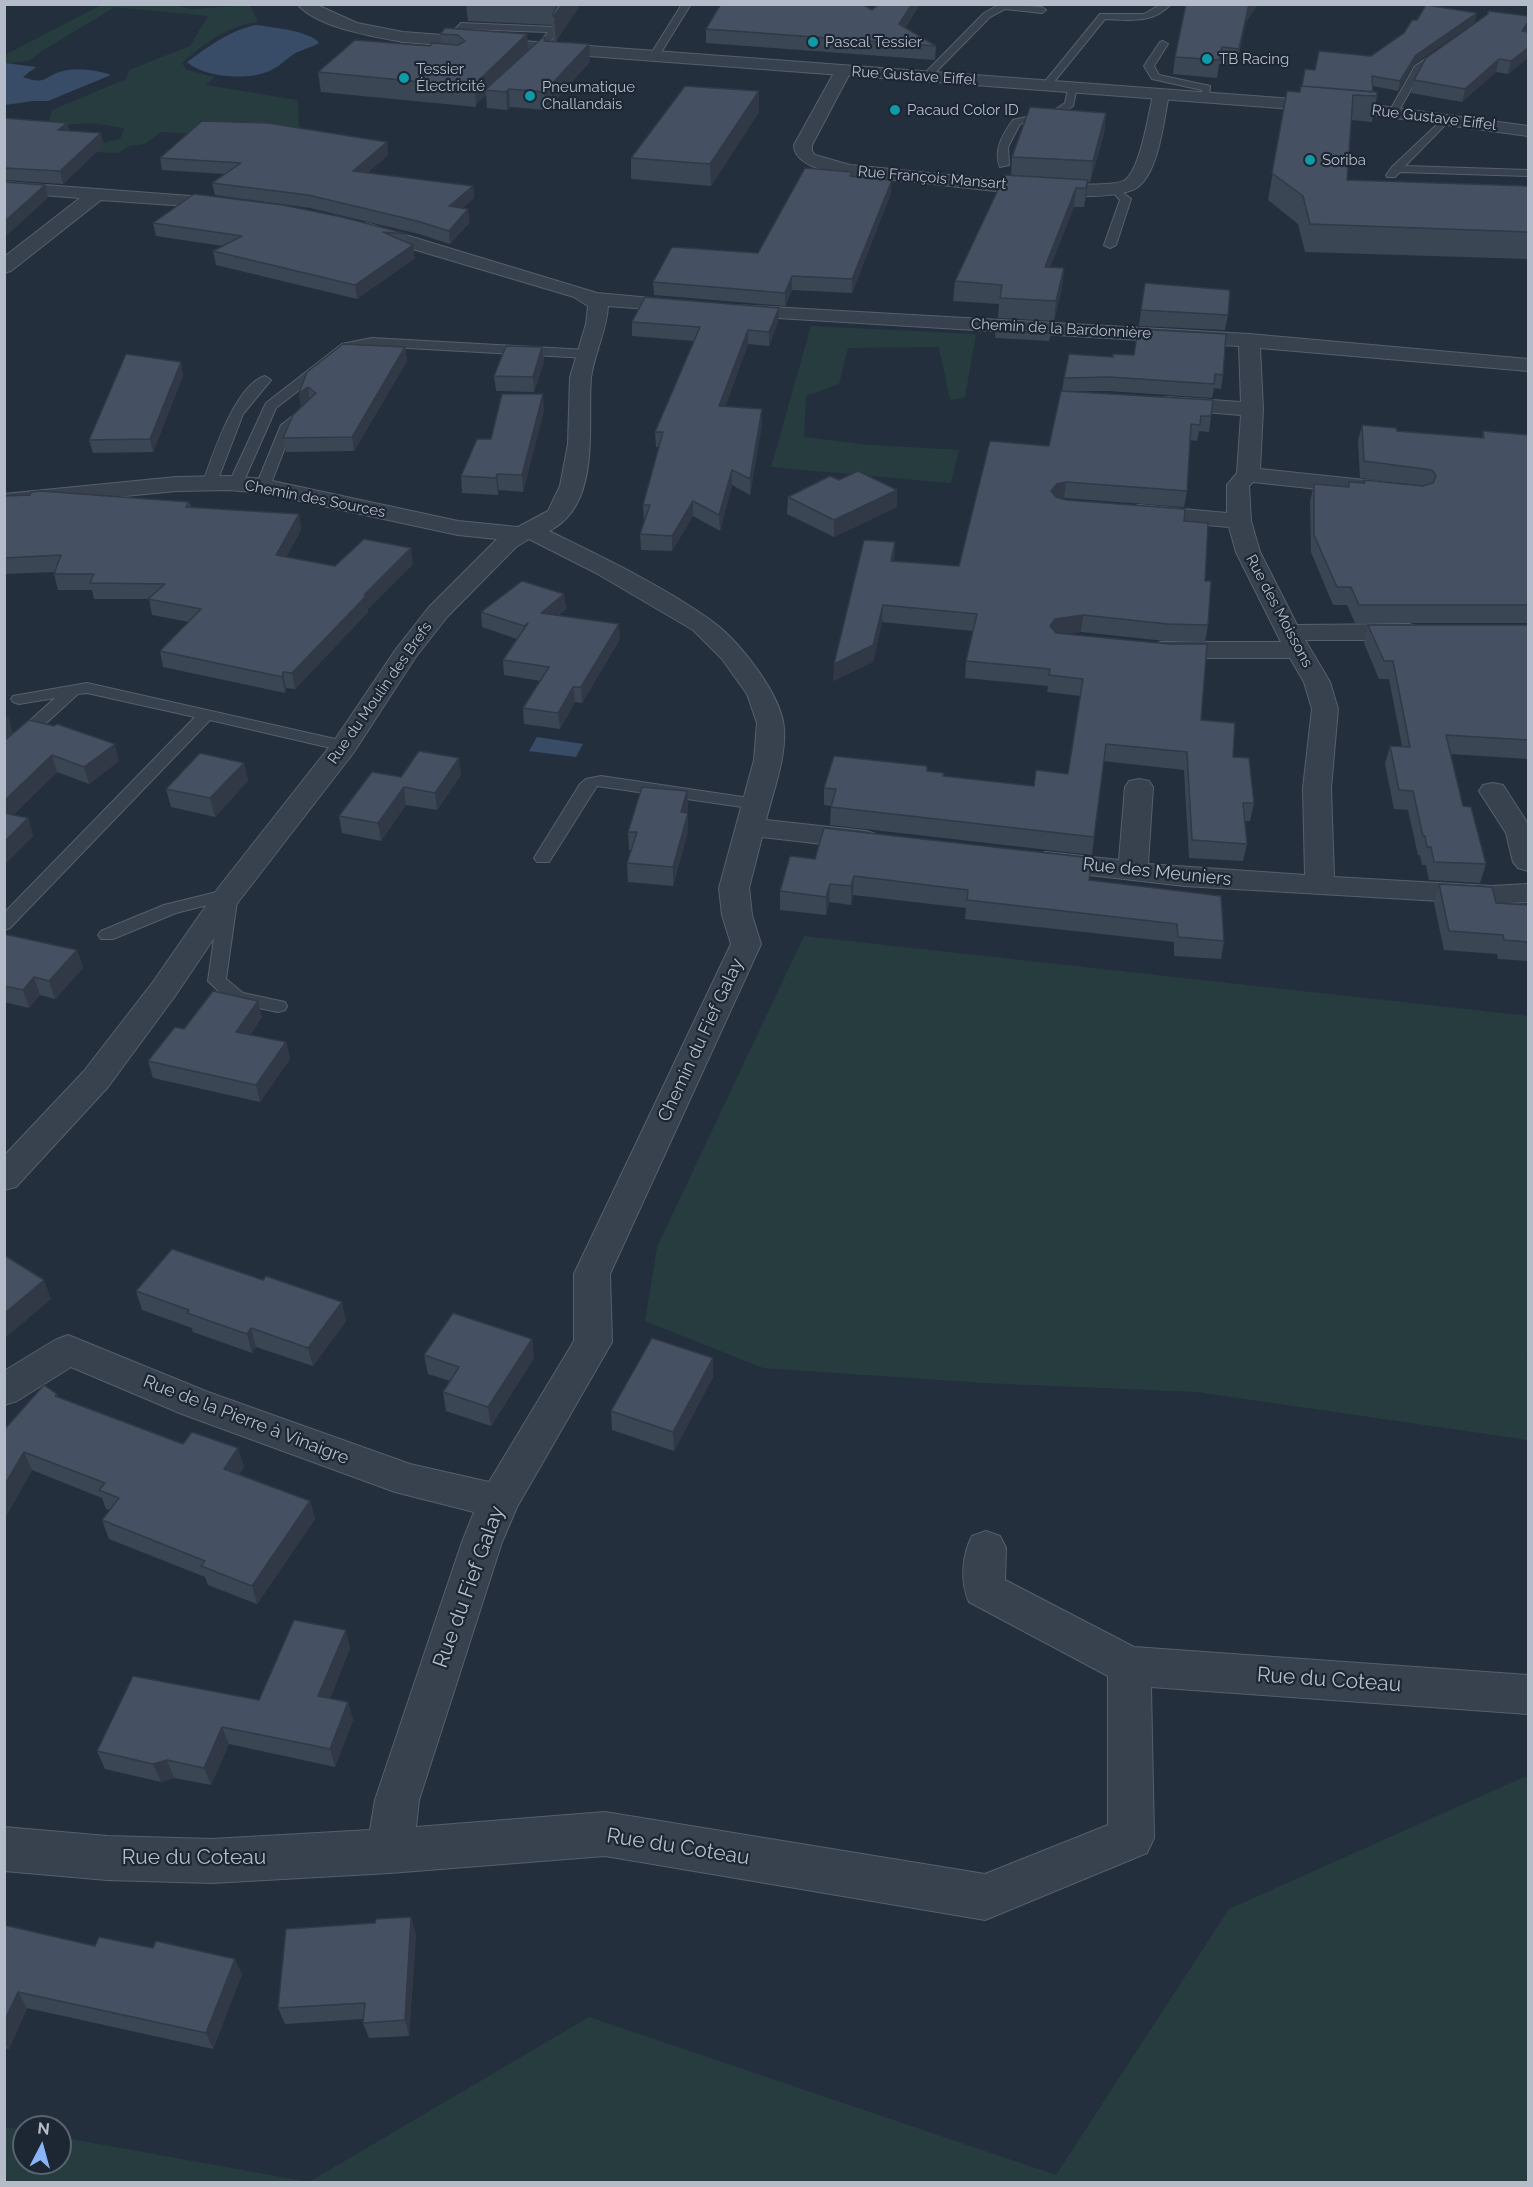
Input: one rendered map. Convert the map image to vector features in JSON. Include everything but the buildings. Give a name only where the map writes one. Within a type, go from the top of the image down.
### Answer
[{"type":"street","name":"Rue Gustave Eiffel","points":[[304,4],[329,18],[401,41],[448,41],[1394,112],[1528,131]]},
{"type":"street","name":"Rue François Mansart","points":[[843,71],[803,145],[802,152],[809,159],[850,170],[1071,191],[1116,190]]},
{"type":"street","points":[[1116,190],[1130,185],[1138,177],[1151,143],[1161,94]]},
{"type":"street","points":[[4,187],[244,206]]},
{"type":"street","points":[[4,267],[97,194]]},
{"type":"street","points":[[344,223],[566,288],[593,299]]},
{"type":"street","name":"Chemin de la Bardonnière","points":[[593,299],[790,315],[1249,340],[1528,366]]},
{"type":"street","name":"Rue du Moulin des Brefs","points":[[4,1178],[96,1079],[164,989],[229,894],[344,746],[405,654],[438,612],[524,532],[557,516],[566,501],[576,460],[581,378],[598,314],[598,306],[593,299]]},
{"type":"street","name":"Rue des Moissons","points":[[1249,340],[1252,410],[1248,475],[1238,485],[1239,522],[1248,552],[1293,641],[1317,682],[1325,709],[1317,788],[1320,885]]},
{"type":"street","points":[[1141,401],[1252,410]]},
{"type":"street","points":[[1248,475],[1419,494]]},
{"type":"street","name":"Chemin des Sources","points":[[4,501],[210,482],[236,483],[263,486],[458,528],[524,532]]},
{"type":"street","points":[[1114,510],[1239,522]]},
{"type":"street","name":"Chemin du Fief Galay","points":[[524,532],[605,568],[702,625],[731,654],[760,694],[770,723],[768,760],[734,888],[737,915],[746,944],[592,1274],[593,1342]]},
{"type":"street","points":[[1134,648],[1167,651],[1437,632]]},
{"type":"street","points":[[1132,871],[1139,787]]},
{"type":"street","points":[[1493,791],[1520,833],[1528,862]]},
{"type":"street","points":[[754,815],[895,843]]},
{"type":"street","name":"Rue des Meuniers","points":[[1025,859],[1185,877],[1491,896],[1528,893]]},
{"type":"street","name":"Rue du Fief Galay","points":[[390,1851],[397,1800],[482,1542],[499,1501],[593,1342]]},
{"type":"street","name":"Rue de la Pierre à Vinaigre","points":[[4,1390],[68,1350],[195,1403],[410,1480],[499,1501]]},
{"type":"street","name":"Rue du Coteau","points":[[986,1548],[984,1589],[1129,1666],[1528,1695]]},
{"type":"street","name":"Rue du Coteau","points":[[4,1849],[107,1858],[212,1861],[390,1851],[605,1834],[986,1897],[1131,1838],[1129,1666]]},
{"type":"lane","points":[[654,57],[687,4]]},
{"type":"lane","points":[[1046,86],[1103,16],[1148,18],[1159,14],[1167,4]]},
{"type":"lane","points":[[926,77],[987,15],[1004,6],[1042,9]]},
{"type":"lane","points":[[1163,44],[1149,66],[1155,77],[1208,88],[1206,98]]},
{"type":"lane","points":[[1394,112],[1418,68],[1454,44]]},
{"type":"lane","points":[[522,68],[543,48]]},
{"type":"lane","points":[[1004,165],[1001,155],[1003,145],[1016,122],[1063,109],[1070,104],[1072,87]]},
{"type":"lane","points":[[1384,185],[1396,169],[1446,119]]},
{"type":"lane","points":[[1396,169],[1528,173]]},
{"type":"lane","points":[[1110,245],[1126,199],[1116,190]]},
{"type":"lane","points":[[236,483],[270,406],[346,347],[372,342],[587,354]]},
{"type":"lane","points":[[210,482],[244,399],[265,380]]},
{"type":"lane","points":[[263,486],[287,425],[310,407]]},
{"type":"lane","points":[[19,699],[87,688],[344,746]]},
{"type":"lane","points":[[4,753],[74,690]]},
{"type":"lane","points":[[4,924],[206,715]]},
{"type":"lane","points":[[543,858],[586,787],[592,782],[601,781],[754,815]]},
{"type":"lane","points":[[107,935],[170,909],[229,894],[217,981],[237,998],[278,1006]]},
{"type":"green space","points":[[170,4],[191,9],[250,5],[258,22],[237,27],[217,36],[182,63],[187,70],[215,77],[206,85],[298,100],[299,131],[196,134],[161,132],[145,144],[129,146],[118,153],[94,152],[81,147],[120,139],[124,128],[90,123],[48,126],[52,110],[126,79],[129,70],[190,46],[208,16],[115,7],[29,61],[5,63],[5,55],[101,5]]},
{"type":"green space","points":[[811,326],[976,334],[965,397],[950,400],[939,347],[848,348],[839,384],[806,396],[804,437],[870,445],[959,450],[951,483],[771,467]]},
{"type":"green space","points":[[804,936],[1528,1016],[1528,1355],[1526,1355],[1528,1440],[1197,1392],[984,1383],[763,1368],[645,1321],[657,1247]]},
{"type":"green space","points":[[1524,1777],[1528,1778],[1528,2182],[309,2182],[589,2017],[1056,2175],[1229,1909]]},
{"type":"green space","points":[[5,2127],[12,2128],[12,2175],[72,2175],[72,2139],[309,2182],[5,2182]]},
{"type":"water","points":[[256,25],[308,35],[319,43],[294,54],[278,66],[258,75],[237,77],[215,74],[187,62],[228,35]]},
{"type":"water","points":[[5,63],[36,67],[23,77],[37,80],[63,71],[75,70],[111,75],[48,101],[5,105]]},
{"type":"water","points":[[537,737],[583,744],[576,757],[529,751]]},
{"type":"place","name":"Pascal Tessier","points":[[813,42]]},
{"type":"place","name":"TB Racing","points":[[1207,59]]},
{"type":"place","name":"Tessier Électricité","points":[[404,78]]},
{"type":"place","name":"Pneumatique Challandais","points":[[530,96]]},
{"type":"place","name":"Pacaud Color ID","points":[[895,110]]},
{"type":"place","name":"Soriba","points":[[1310,160]]}]
